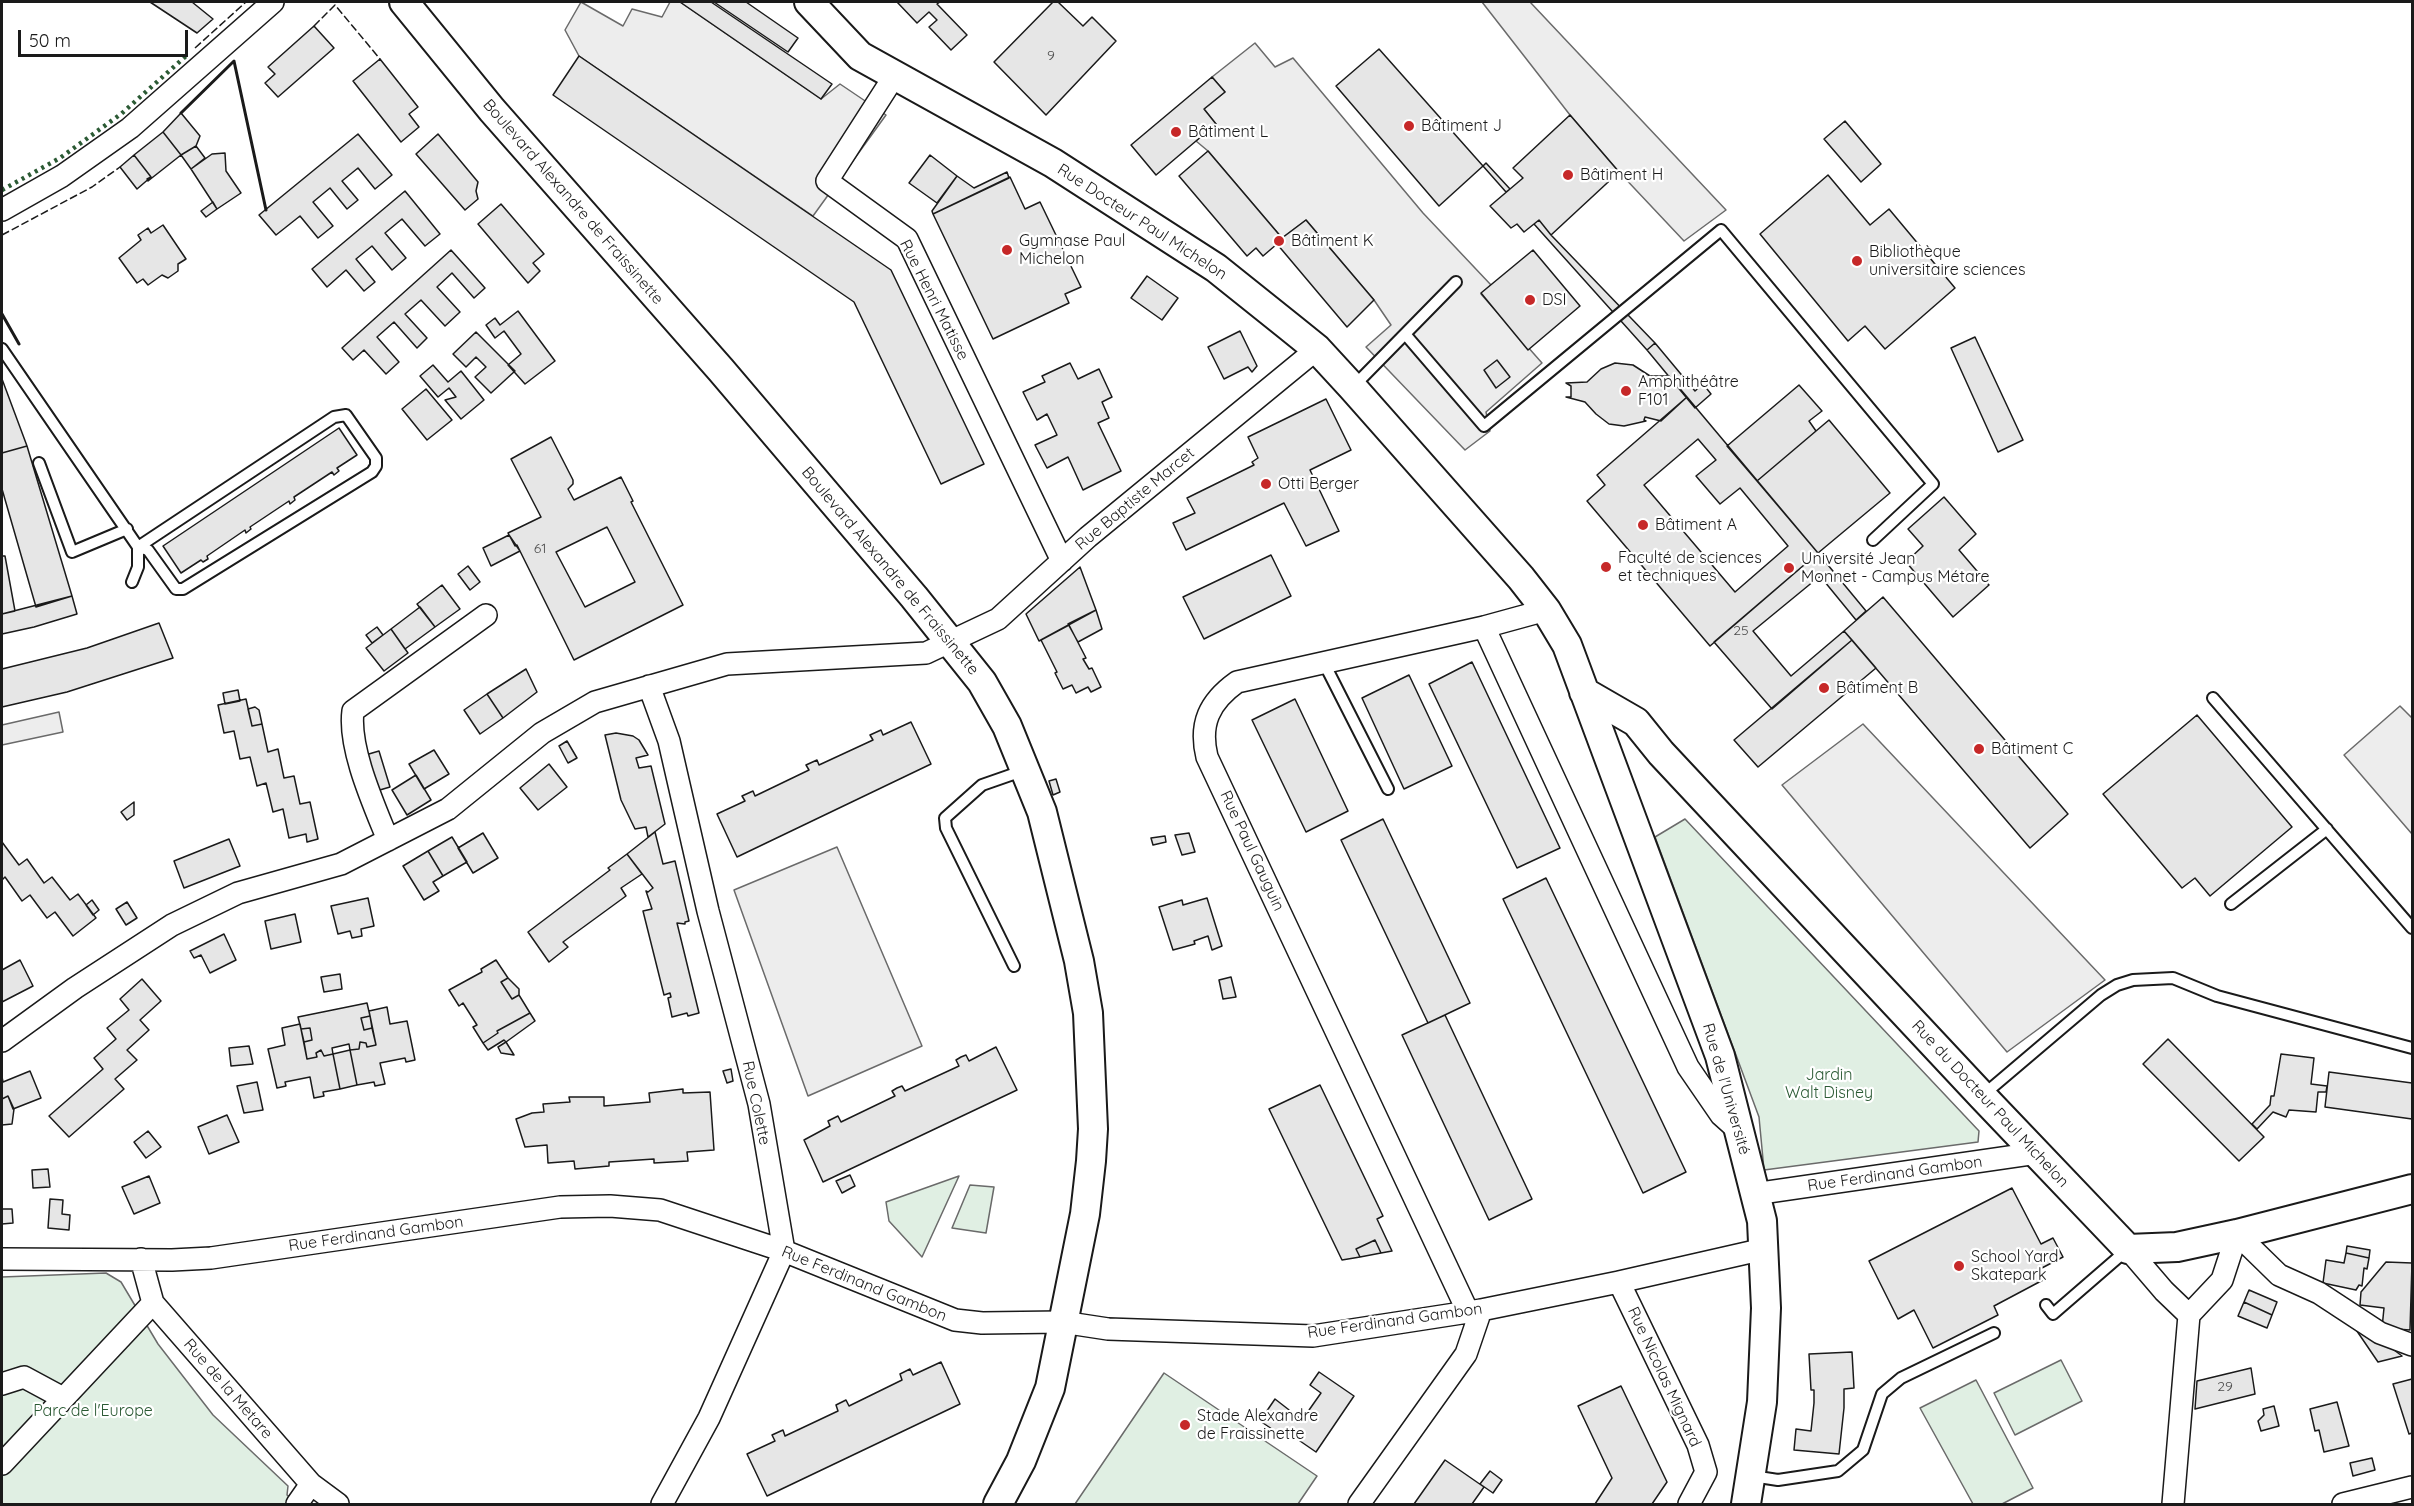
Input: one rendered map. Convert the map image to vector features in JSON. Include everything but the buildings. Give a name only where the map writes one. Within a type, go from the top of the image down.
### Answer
[{"type":"street","points":[[2,210],[62,176],[130,128],[273,2]]},
{"type":"street","name":"Boulevard Alexandre de Fraissinette","points":[[404,2],[492,110],[721,370],[914,597],[982,682],[1007,726],[1042,812],[1079,961],[1088,1013],[1093,1129],[1091,1161],[1085,1214],[1050,1388],[1021,1461],[998,1504]]},
{"type":"street","name":"Rue Docteur Paul Michelon","points":[[809,2],[860,56],[1053,163],[1216,268],[1317,349],[1521,578],[1546,610],[1567,645],[1584,692]]},
{"type":"street","name":"Rue Henri Matisse","points":[[895,75],[827,181],[907,239],[1062,561]]},
{"type":"street","name":"Rue Baptiste Marcet","points":[[2,1041],[75,988],[172,925],[238,893],[340,864],[448,809],[542,733],[595,702],[727,664],[926,653],[998,619],[1062,561],[1317,349]]},
{"type":"street","name":"Rue Paul Gauguin","points":[[1474,1311],[1207,757],[1203,739],[1205,721],[1215,703],[1237,682],[1484,627],[1546,610]]},
{"type":"street","points":[[388,840],[368,789],[351,727],[353,711],[486,615]]},
{"type":"street","points":[[1484,627],[1688,1067],[1721,1115],[1740,1132]]},
{"type":"street","name":"Rue Colette","points":[[649,686],[669,741],[708,911],[759,1104],[783,1251]]},
{"type":"street","name":"Rue de l'Université","points":[[1584,692],[1601,732],[1720,1056],[1762,1221],[1766,1308],[1762,1402],[1746,1504]]},
{"type":"street","name":"Rue du Docteur Paul Michelon","points":[[1584,692],[1636,722],[1661,753],[2189,1315]]},
{"type":"street","name":"Rue du Docteur Paul Michelon","points":[[1601,732],[1661,753]]},
{"type":"street","name":"Rue Ferdinand Gambon","points":[[1754,1194],[2037,1153]]},
{"type":"street","points":[[2128,1249],[2177,1246],[2237,1234],[2412,1189]]},
{"type":"street","name":"Rue Ferdinand Gambon","points":[[2,1259],[211,1258],[560,1207],[610,1206],[660,1210],[783,1251],[955,1320],[982,1323],[1062,1322],[1108,1329],[1313,1336],[1474,1311],[1619,1282],[1764,1249]]},
{"type":"street","points":[[2169,1501],[2189,1315],[2222,1280],[2237,1234]]},
{"type":"street","points":[[2237,1234],[2278,1275],[2319,1293],[2380,1333],[2412,1345]]},
{"type":"street","points":[[662,1504],[709,1418],[783,1251]]},
{"type":"street","name":"Rue de la Metare","points":[[141,1259],[153,1303],[311,1484],[338,1504]]},
{"type":"street","name":"Rue Nicolas Mignard","points":[[1619,1282],[1698,1445],[1706,1472],[1689,1504]]},
{"type":"street","points":[[2,1464],[153,1303]]},
{"type":"street","points":[[1359,1504],[1466,1354],[1474,1311]]},
{"type":"street","points":[[2,1384],[24,1377],[63,1398]]},
{"type":"street","points":[[297,1504],[311,1484]]},
{"type":"street","points":[[2343,1504],[2412,1487]]},
{"type":"lane","points":[[1405,334],[1484,426],[1721,230],[1933,484],[1874,540]]},
{"type":"lane","points":[[1353,387],[1456,282]]},
{"type":"lane","points":[[2,349],[138,547],[138,567],[132,582]]},
{"type":"lane","points":[[346,415],[376,458],[376,466],[372,472],[183,589],[176,590],[148,550],[138,547],[334,417],[346,415]]},
{"type":"lane","points":[[39,463],[72,552],[127,529]]},
{"type":"lane","points":[[1324,663],[1388,789]]},
{"type":"lane","points":[[2213,698],[2412,928]]},
{"type":"lane","points":[[1014,966],[946,828],[945,818],[982,785],[1025,770]]},
{"type":"lane","points":[[2231,904],[2327,829]]},
{"type":"lane","points":[[1982,1096],[2101,995],[2117,985],[2133,980],[2174,978],[2217,996],[2412,1048]]},
{"type":"lane","points":[[2046,1305],[2053,1314],[2128,1249]]},
{"type":"lane","points":[[1752,1476],[1778,1480],[1838,1471],[1863,1450],[1882,1394],[1901,1378],[1994,1334]]},
{"type":"green space","name":"Jardin Walt Disney","points":[[1685,819],[1979,1131],[1978,1142],[1764,1170],[1759,1117],[1655,837]]},
{"type":"green space","points":[[959,1176],[922,1257],[889,1221],[886,1202]]},
{"type":"green space","points":[[970,1185],[994,1187],[986,1233],[952,1228]]},
{"type":"green space","name":"Parc de l'Europe","points":[[106,1273],[121,1282],[158,1344],[213,1415],[288,1486],[287,1495],[299,1504],[2,1504],[2,1277]]},
{"type":"green space","points":[[2061,1360],[2082,1401],[2015,1435],[1994,1393]]},
{"type":"green space","name":"Stade Alexandre de Fraissinette","points":[[1164,1373],[1317,1476],[1298,1504],[1075,1504]]},
{"type":"green space","points":[[1976,1380],[2033,1488],[2002,1504],[1973,1504],[1920,1408]]},
{"type":"shaded area","points":[[581,2],[623,26],[632,9],[662,17],[670,2],[680,2],[821,99],[840,84],[886,115],[813,216],[579,56],[565,30]]},
{"type":"shaded area","points":[[1482,2],[1530,2],[1726,210],[1684,241],[1619,172],[1570,115]]},
{"type":"shaded area","points":[[1255,43],[1275,67],[1293,58],[1423,213],[1491,285],[1481,294],[1542,363],[1486,412],[1490,431],[1465,450],[1366,347],[1391,325],[1374,300],[1306,220],[1282,238],[1208,151],[1196,141],[1216,124],[1204,109],[1225,92],[1212,77]]},
{"type":"shaded area","points":[[2400,706],[2412,718],[2412,834],[2344,755]]},
{"type":"shaded area","points":[[59,712],[63,732],[2,745],[2,725]]},
{"type":"shaded area","points":[[1863,724],[2105,980],[2007,1052],[1782,785]]},
{"type":"shaded area","points":[[837,847],[922,1046],[808,1096],[734,890]]},
{"type":"hedge","points":[[2,190],[60,158],[121,114],[186,56]]},
{"type":"fence","points":[[195,48],[246,2]]},
{"type":"fence","points":[[314,26],[335,5],[380,59]]},
{"type":"fence","points":[[2,235],[92,187],[120,167]]},
{"type":"wall","points":[[181,113],[234,61],[266,210]]},
{"type":"wall","points":[[2,314],[19,344]]},
{"type":"place","name":"Bâtiment J","points":[[1409,126]]},
{"type":"place","name":"Bâtiment L","points":[[1176,132]]},
{"type":"place","name":"Bâtiment H","points":[[1568,175]]},
{"type":"place","name":"Bâtiment K","points":[[1279,241]]},
{"type":"place","name":"Gymnase Paul Michelon","points":[[1007,250]]},
{"type":"place","name":"Bibliothèque universitaire sciences","points":[[1857,261]]},
{"type":"place","name":"DSI","points":[[1530,300]]},
{"type":"place","name":"Amphithéâtre F101","points":[[1626,391]]},
{"type":"place","name":"Otti Berger","points":[[1266,484]]},
{"type":"place","name":"Bâtiment A","points":[[1643,525]]},
{"type":"place","name":"Faculté de sciences et techniques","points":[[1606,567]]},
{"type":"place","name":"Université Jean Monnet - Campus Métare","points":[[1789,568]]},
{"type":"place","name":"Bâtiment B","points":[[1824,688]]},
{"type":"place","name":"Bâtiment C","points":[[1979,749]]},
{"type":"place","name":"School Yard Skatepark","points":[[1959,1266]]},
{"type":"place","name":"Stade Alexandre de Fraissinette","points":[[1185,1425]]}]
